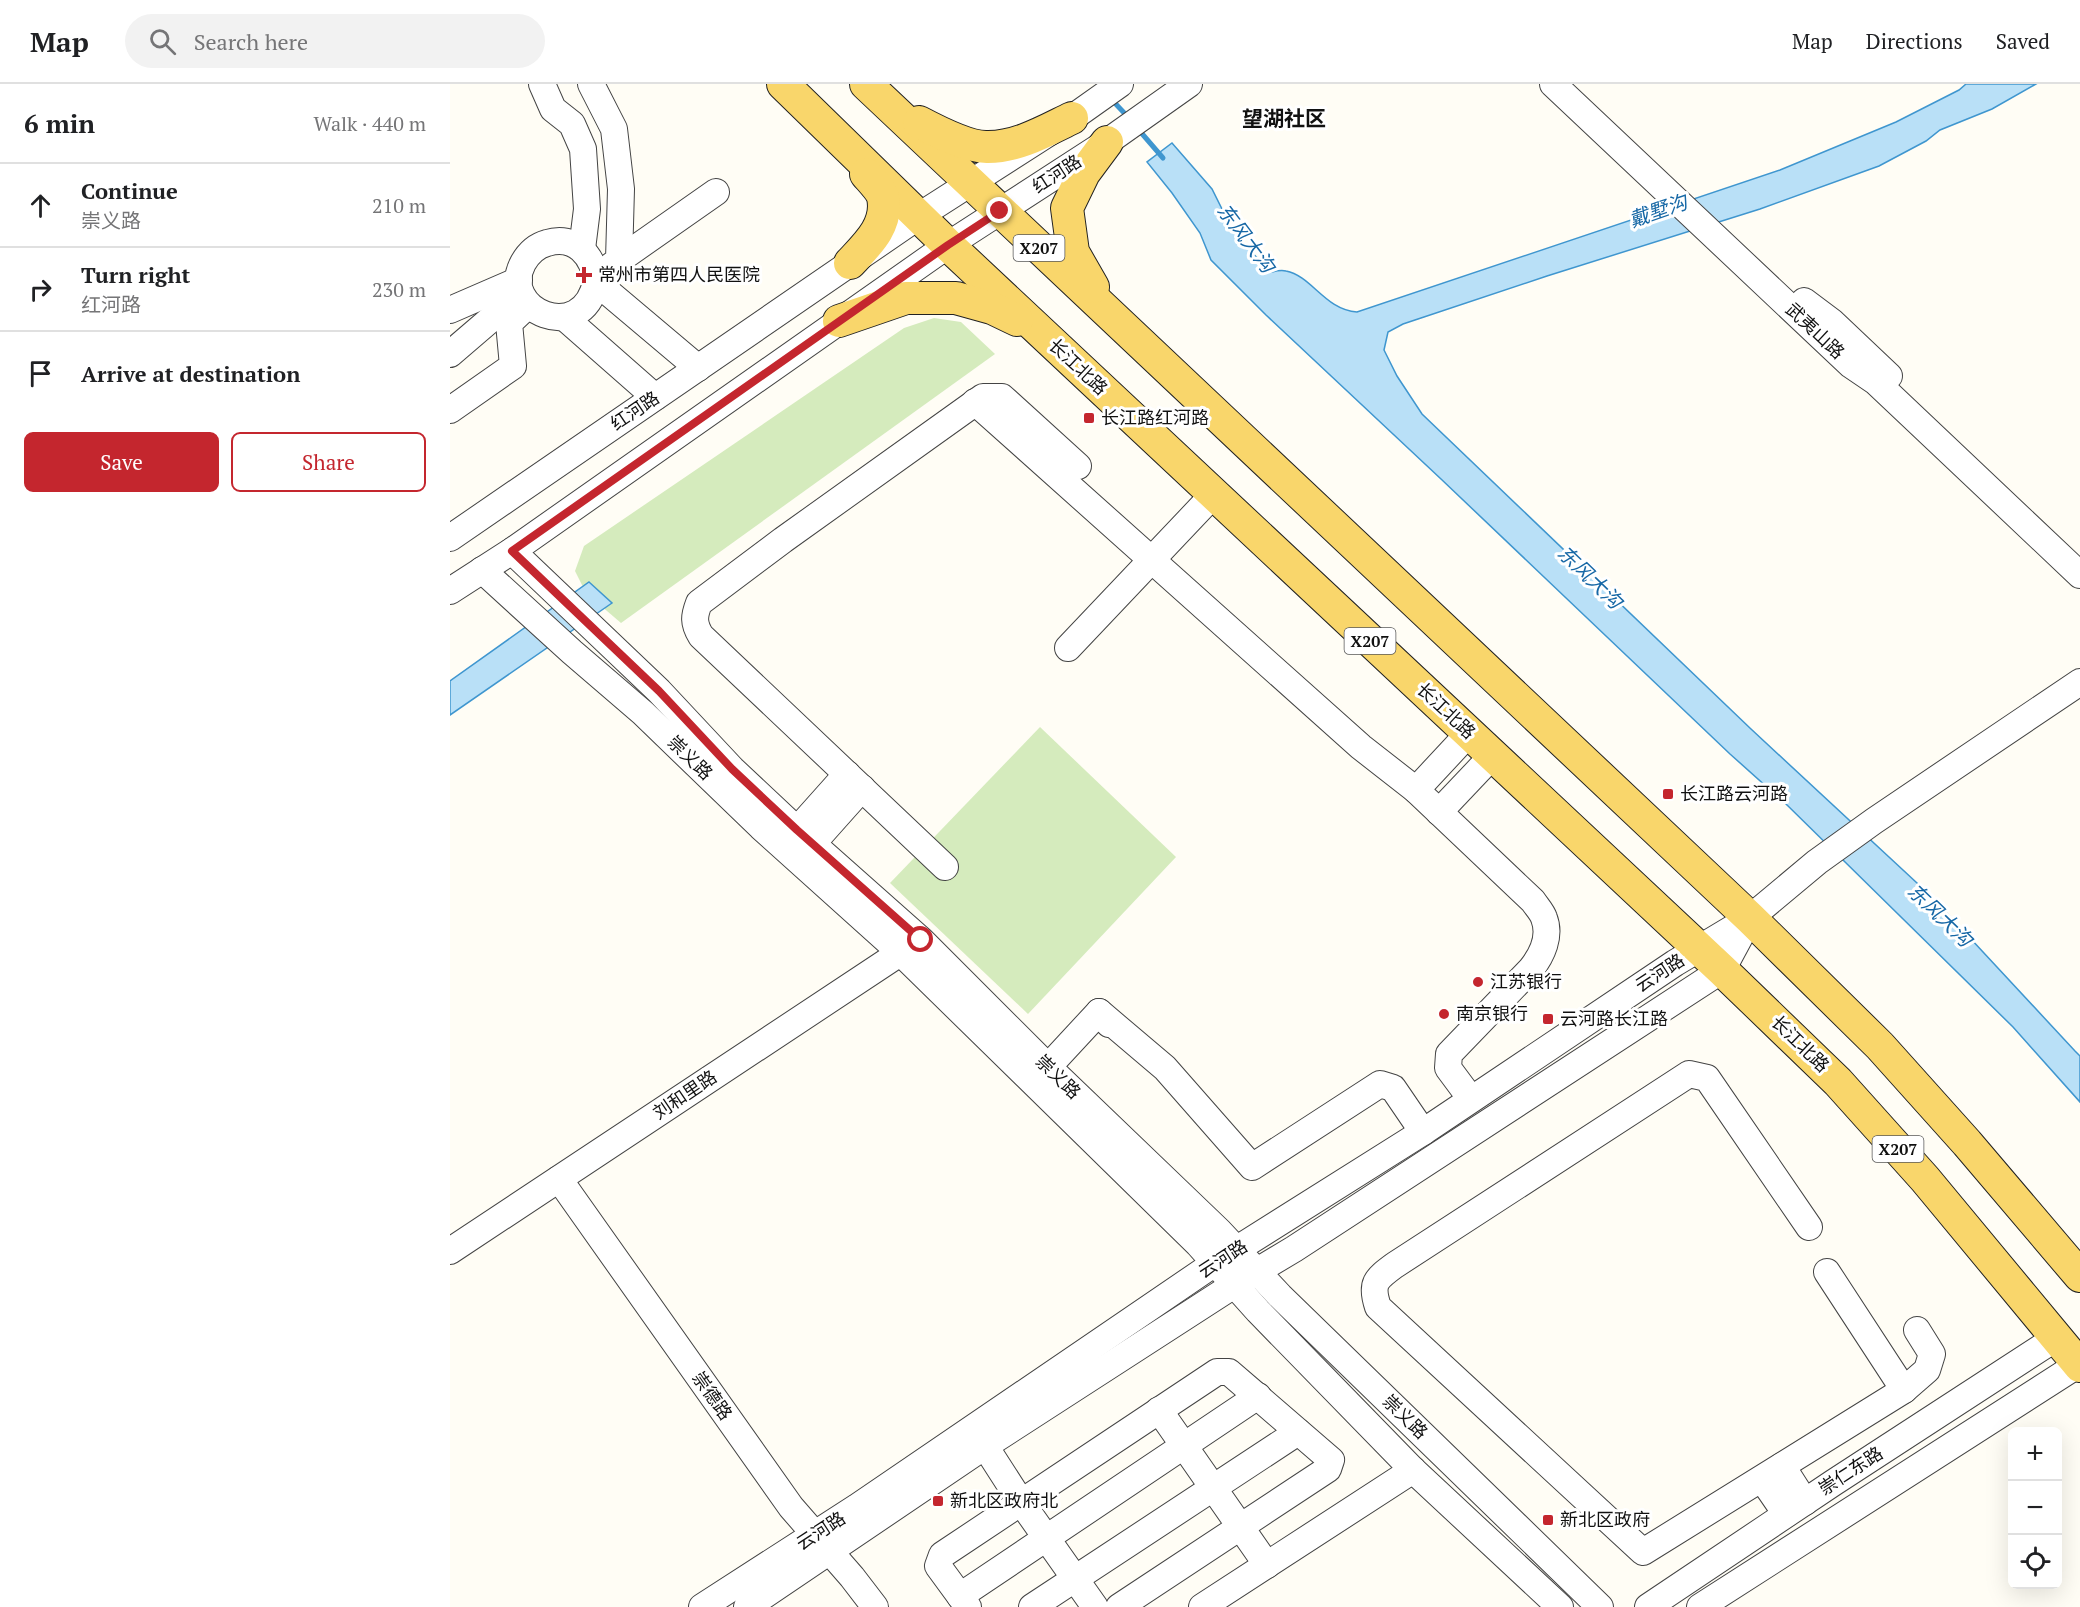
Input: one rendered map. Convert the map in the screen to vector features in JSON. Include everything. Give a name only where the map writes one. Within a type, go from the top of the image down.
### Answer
[{"type":"main road","name":"长江北路","points":[[783,84],[948,245],[1699,948],[1838,1082],[1925,1179],[2079,1365]]},
{"type":"main road","name":"X207","points":[[866,84],[1750,918],[1880,1046],[1967,1143],[2080,1276]]},
{"type":"main road","points":[[890,106],[946,137],[987,148],[1026,140],[1072,118]]},
{"type":"main road","points":[[840,140],[883,196],[882,222],[872,239],[850,263]]},
{"type":"main road","points":[[1107,142],[1084,173],[1067,208],[1073,252],[1109,313]]},
{"type":"main road","points":[[839,321],[906,298],[956,298],[992,308],[1042,333]]},
{"type":"street","points":[[542,84],[553,109],[572,124],[583,149],[587,209],[585,288]]},
{"type":"street","points":[[591,84],[614,129],[621,189],[619,260]]},
{"type":"street","name":"红河路","points":[[450,538],[850,263],[970,182],[1072,118],[1119,84]]},
{"type":"street","name":"红河路","points":[[450,591],[512,551],[948,245],[1107,142],[1190,84]]},
{"type":"street","name":"武夷山路","points":[[1553,84],[1682,196]]},
{"type":"street","name":"武夷山路","points":[[1574,84],[1851,365],[1876,382],[2080,575]]},
{"type":"street","points":[[572,124],[578,113],[589,108],[603,107]]},
{"type":"street","points":[[523,293],[539,313],[551,318],[619,260],[716,192]]},
{"type":"street","name":"武夷山路","points":[[1717,231],[1832,322],[2080,554]]},
{"type":"street","points":[[450,410],[513,366],[509,323],[523,293],[521,267],[536,247],[548,242],[560,241],[572,243],[585,288],[661,393]]},
{"type":"street","points":[[585,288],[693,371]]},
{"type":"street","points":[[450,310],[523,293]]},
{"type":"street","points":[[450,354],[523,293]]},
{"type":"street","points":[[945,867],[701,636],[695,626],[694,615],[699,603],[982,397],[1002,397],[1078,466]]},
{"type":"street","points":[[975,402],[1361,747],[1416,790],[1533,901],[1545,919],[1546,938],[1541,956],[1449,1054],[1448,1068],[1471,1099]]},
{"type":"street","points":[[1068,648],[1214,494]]},
{"type":"street","name":"崇义路","points":[[512,551],[659,691],[732,769],[805,836],[1198,1244],[1256,1271],[1600,1607]]},
{"type":"street","name":"崇义路","points":[[482,570],[643,713],[761,827],[910,946],[1048,1066],[1219,1231],[1234,1285],[1413,1470],[1560,1607]]},
{"type":"street","name":"云河路","points":[[747,1607],[822,1543],[1226,1257],[1423,1132],[1665,969],[1750,918],[1817,862],[2080,682]]},
{"type":"street","points":[[1416,790],[1469,733]]},
{"type":"street","points":[[1439,812],[1493,755]]},
{"type":"street","points":[[805,836],[855,781]]},
{"type":"street","name":"云河路","points":[[702,1607],[822,1543],[986,1446],[1234,1285],[1294,1249],[1722,970],[1750,918]]},
{"type":"street","name":"刘和里路","points":[[450,1251],[910,946]]},
{"type":"street","points":[[1048,1066],[1099,1012]]},
{"type":"street","points":[[1099,1012],[1165,1068],[1252,1167],[1380,1084],[1393,1088],[1423,1132]]},
{"type":"street","points":[[1099,1012],[1223,1150]]},
{"type":"street","points":[[1809,1227],[1707,1078],[1689,1074],[1395,1265],[1378,1277],[1374,1293],[1378,1307],[1643,1552],[1904,1390],[1927,1370],[1932,1354],[1917,1330]]},
{"type":"street","name":"崇德路","points":[[559,1179],[791,1508],[875,1607]]},
{"type":"street","points":[[1827,1272],[1904,1390]]},
{"type":"street","name":"崇仁东路","points":[[1648,1607],[2056,1338]]},
{"type":"street","name":"崇仁东路","points":[[1700,1607],[2079,1365]]},
{"type":"street","points":[[1119,1607],[1328,1469],[1331,1460],[1258,1396],[1229,1372],[1217,1372],[1021,1502],[942,1556],[938,1566],[964,1602],[1047,1538],[1258,1396]]},
{"type":"street","points":[[1159,1410],[1268,1565]]},
{"type":"street","points":[[1032,1607],[1298,1432]]},
{"type":"street","points":[[986,1446],[1021,1502],[1095,1607]]},
{"type":"street","points":[[1202,1607],[1413,1470]]},
{"type":"street","points":[[1772,1472],[1795,1508]]},
{"type":"green space","points":[[934,318],[961,322],[995,354],[621,623],[586,593],[575,571],[584,546],[904,328]]},
{"type":"green space","points":[[1040,727],[1176,857],[1028,1014],[890,883]]},
{"type":"water","name":"戴墅沟","points":[[1966,84],[2036,84],[1992,109],[1940,130],[1926,141],[1879,166],[1760,209],[1403,324],[1388,332],[1384,350],[1397,376],[1422,414],[1751,729],[1931,896],[2080,1056],[2080,1102],[2013,1027],[1786,804],[1730,754],[1266,315],[1211,260],[1200,233],[1147,162],[1172,143],[1212,189],[1230,225],[1245,246],[1272,272],[1284,271],[1295,274],[1336,305],[1357,312],[1780,170],[1896,122],[1959,90]]},
{"type":"water","points":[[589,582],[612,603],[450,715],[450,681]]},
{"type":"waterway","name":"东风大沟","points":[[1112,100],[1128,117]]},
{"type":"waterway","name":"东风大沟","points":[[1138,129],[1163,158]]},
{"type":"place","name":"常州市第四人民医院","points":[[584,275]]},
{"type":"place","name":"长江路红河路","points":[[1089,418]]},
{"type":"place","name":"长江路云河路","points":[[1668,794]]},
{"type":"place","name":"江苏银行","points":[[1478,982]]},
{"type":"place","name":"南京银行","points":[[1444,1014]]},
{"type":"place","name":"云河路长江路","points":[[1548,1019]]},
{"type":"place","name":"新北区政府北","points":[[938,1501]]},
{"type":"place","name":"新北区政府","points":[[1548,1520]]},
{"type":"district","name":"望湖社区","points":[[1284,119]]},
{"type":"route","points":[[921,940],[732,769],[659,691],[512,551],[948,245],[1000,211]]}]
